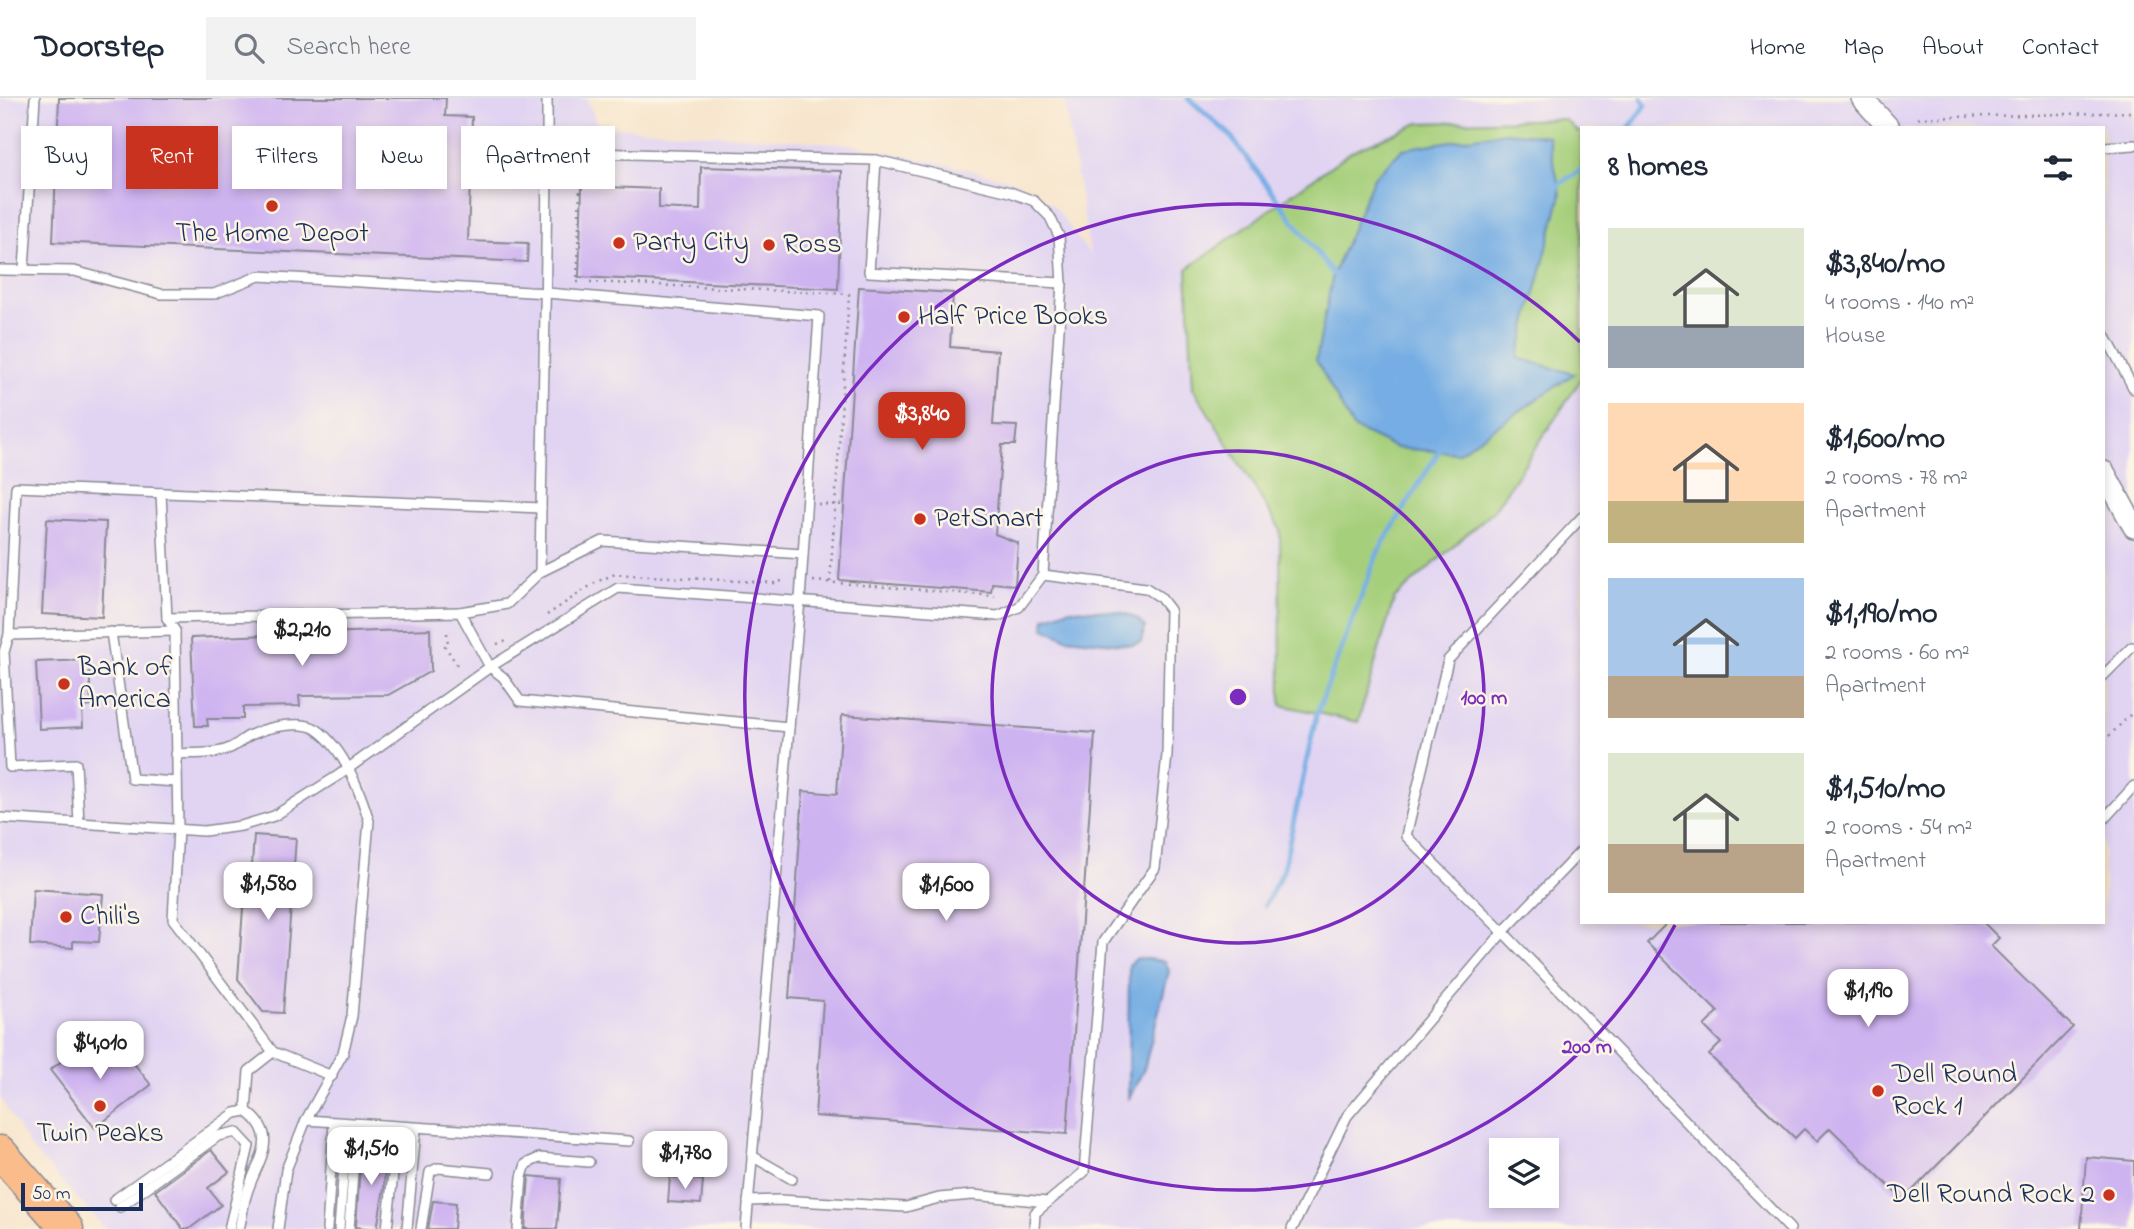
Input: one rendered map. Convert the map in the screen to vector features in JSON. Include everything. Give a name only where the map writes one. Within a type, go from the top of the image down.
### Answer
[{"type":"highway","points":[[0,1152],[66,1229]]},
{"type":"street","points":[[1862,98],[1887,126]]},
{"type":"street","points":[[2105,474],[2134,527]]},
{"type":"lane","points":[[24,269],[35,98]]},
{"type":"lane","points":[[547,98],[547,126]]},
{"type":"lane","points":[[2105,146],[2134,145]]},
{"type":"lane","points":[[0,818],[204,831],[274,816],[347,769],[490,667],[618,588],[998,616],[1018,607],[1043,575],[1062,284],[1059,236],[1050,217],[1034,201],[1010,192],[876,160],[615,154]]},
{"type":"lane","points":[[876,160],[869,272],[1062,284]]},
{"type":"lane","points":[[540,572],[547,189]]},
{"type":"lane","points":[[0,270],[74,271],[161,294],[214,294],[260,276],[547,293],[819,316],[800,600],[746,1229]]},
{"type":"lane","points":[[2105,335],[2134,390]]},
{"type":"lane","points":[[79,823],[76,764],[10,767],[4,652],[9,635],[16,487],[541,508]]},
{"type":"lane","points":[[161,493],[167,618],[175,631],[178,829],[173,919],[273,1052],[332,1076]]},
{"type":"lane","points":[[1580,519],[1448,660],[1406,836],[1503,932],[1790,1229]]},
{"type":"lane","points":[[167,618],[460,612],[507,604],[540,572],[603,541],[803,554]]},
{"type":"lane","points":[[1034,1229],[1035,1213],[1084,1172],[1103,942],[1155,868],[1167,755],[1170,610],[1160,597],[1146,588],[1043,575]]},
{"type":"lane","points":[[460,612],[490,667],[503,677],[520,701],[789,727]]},
{"type":"lane","points":[[9,635],[175,631]]},
{"type":"lane","points":[[111,632],[132,779],[177,782]]},
{"type":"lane","points":[[2105,674],[2132,647]]},
{"type":"lane","points":[[176,754],[229,749],[253,734],[291,726],[314,728],[331,744],[347,769],[361,794],[369,821],[352,1016],[343,1054],[306,1120],[286,1170],[278,1229]]},
{"type":"lane","points":[[2105,818],[2134,786]]},
{"type":"lane","points":[[1292,1229],[1347,1116],[1503,932],[1580,852]]},
{"type":"lane","points":[[246,1111],[249,1071],[273,1052]]},
{"type":"lane","points":[[229,1229],[249,1146],[236,1132],[218,1136],[117,1203],[235,1113],[246,1111],[258,1120],[264,1129],[265,1140],[246,1195],[239,1229]]},
{"type":"lane","points":[[306,1120],[629,1142]]},
{"type":"lane","points":[[327,1229],[334,1123]]},
{"type":"lane","points":[[339,1229],[346,1139],[375,1126]]},
{"type":"lane","points":[[387,1229],[398,1128]]},
{"type":"lane","points":[[407,1229],[416,1129]]},
{"type":"lane","points":[[349,1229],[355,1144],[361,1131]]},
{"type":"lane","points":[[752,1156],[792,1179]]},
{"type":"lane","points":[[518,1229],[522,1177],[526,1164],[539,1158],[589,1162]]},
{"type":"lane","points":[[421,1229],[430,1172],[438,1168],[490,1172]]},
{"type":"lane","points":[[748,1201],[779,1200],[906,1207],[940,1198],[973,1195],[1047,1202]]},
{"type":"path","points":[[1918,118],[2134,112]]},
{"type":"path","points":[[580,189],[577,282],[849,294],[830,583]]},
{"type":"path","points":[[818,504],[845,505]]},
{"type":"path","points":[[813,581],[995,596]]},
{"type":"path","points":[[447,634],[448,645],[445,646],[459,668]]},
{"type":"path","points":[[2105,740],[2134,711]]},
{"type":"shaded area","points":[[0,98],[587,98],[598,126],[461,126],[461,189],[615,189],[615,127],[847,144],[934,161],[1017,182],[1035,191],[1055,207],[1090,255],[1064,98],[2134,98],[2134,1229],[105,1229],[31,1148],[0,1098]]},
{"type":"green space","points":[[1564,119],[1580,132],[1580,381],[1494,510],[1394,599],[1358,722],[1281,705],[1280,529],[1193,388],[1187,269],[1352,151],[1419,123]]},
{"type":"water","points":[[1506,132],[1548,136],[1561,195],[1518,358],[1574,374],[1458,453],[1396,448],[1353,428],[1316,360],[1333,274],[1374,177],[1403,149]]},
{"type":"water","points":[[1069,609],[1110,611],[1139,620],[1145,627],[1141,642],[1132,645],[1066,638],[1044,628],[1045,618]]},
{"type":"water","points":[[1137,958],[1165,961],[1169,971],[1144,1069],[1128,1100],[1129,965]]},
{"type":"building","name":"The Home Depot","points":[[59,98],[446,98],[445,116],[472,117],[472,126],[461,126],[461,189],[470,189],[468,241],[528,243],[527,262],[53,242],[55,189],[112,189],[112,126],[58,126]]},
{"type":"building","name":"Ross","points":[[701,167],[842,171],[838,289],[579,277],[582,189],[659,189],[659,208],[700,210]]},
{"type":"building","points":[[859,287],[953,293],[950,347],[998,351],[993,425],[1017,426],[1015,445],[1002,445],[995,534],[1018,543],[1015,585],[992,583],[991,592],[839,580]]},
{"type":"building","points":[[47,519],[106,522],[102,617],[42,614]]},
{"type":"building","points":[[430,629],[431,671],[388,695],[299,696],[300,706],[243,707],[243,719],[207,719],[208,726],[195,726],[191,638]]},
{"type":"building","name":"Bank of America","points":[[89,660],[91,706],[82,707],[83,727],[39,729],[36,662]]},
{"type":"building","points":[[842,715],[1095,733],[1067,1134],[815,1116],[823,1001],[789,998],[803,791],[837,794]]},
{"type":"building","points":[[254,835],[296,838],[283,1013],[263,1012],[238,979],[243,908],[249,908]]},
{"type":"building","name":"Chili's","points":[[33,889],[103,894],[99,942],[73,941],[73,948],[30,945]]},
{"type":"building","name":"Dell Round Rock 1","points":[[1666,924],[1985,924],[1999,938],[1991,946],[2073,1027],[1903,1200],[1830,1128],[1817,1141],[1804,1129],[1795,1138],[1709,1055],[1721,1043],[1704,1026],[1718,1012],[1647,943]]},
{"type":"building","name":"Twin Peaks","points":[[86,1043],[95,1054],[107,1044],[113,1052],[120,1046],[151,1085],[95,1128],[50,1070]]},
{"type":"building","points":[[366,1145],[386,1146],[384,1188],[377,1229],[356,1227],[360,1167],[365,1167]]},
{"type":"building","points":[[211,1150],[229,1172],[208,1188],[221,1205],[189,1229],[183,1229],[155,1191]]},
{"type":"building","name":"Dell Round Rock 2","points":[[2086,1157],[2134,1161],[2134,1229],[2081,1229]]},
{"type":"building","points":[[529,1176],[561,1179],[557,1229],[525,1229]]},
{"type":"building","points":[[670,1177],[703,1180],[701,1204],[668,1202]]},
{"type":"building","points":[[433,1201],[456,1203],[454,1229],[428,1229]]},
{"type":"waterway","points":[[1188,98],[1229,134],[1333,274],[1338,276]]},
{"type":"waterway","points":[[1630,126],[1646,105],[1642,98]]},
{"type":"waterway","points":[[1556,190],[1558,185],[1580,170]]},
{"type":"waterway","points":[[1265,905],[1283,871],[1317,713],[1378,552],[1442,446]]},
{"type":"place","name":"The Home Depot","points":[[272,206]]},
{"type":"place","name":"Party City","points":[[619,243]]},
{"type":"place","name":"Ross","points":[[769,245]]},
{"type":"place","name":"Half Price Books","points":[[904,317]]},
{"type":"place","name":"PetSmart","points":[[920,519]]},
{"type":"place","name":"Bank of America","points":[[64,684]]},
{"type":"place","name":"Chili's","points":[[66,917]]},
{"type":"place","name":"Dell Round Rock 1","points":[[1878,1091]]},
{"type":"place","name":"Twin Peaks","points":[[100,1106]]},
{"type":"place","name":"Dell Round Rock 2","points":[[2109,1195]]}]
